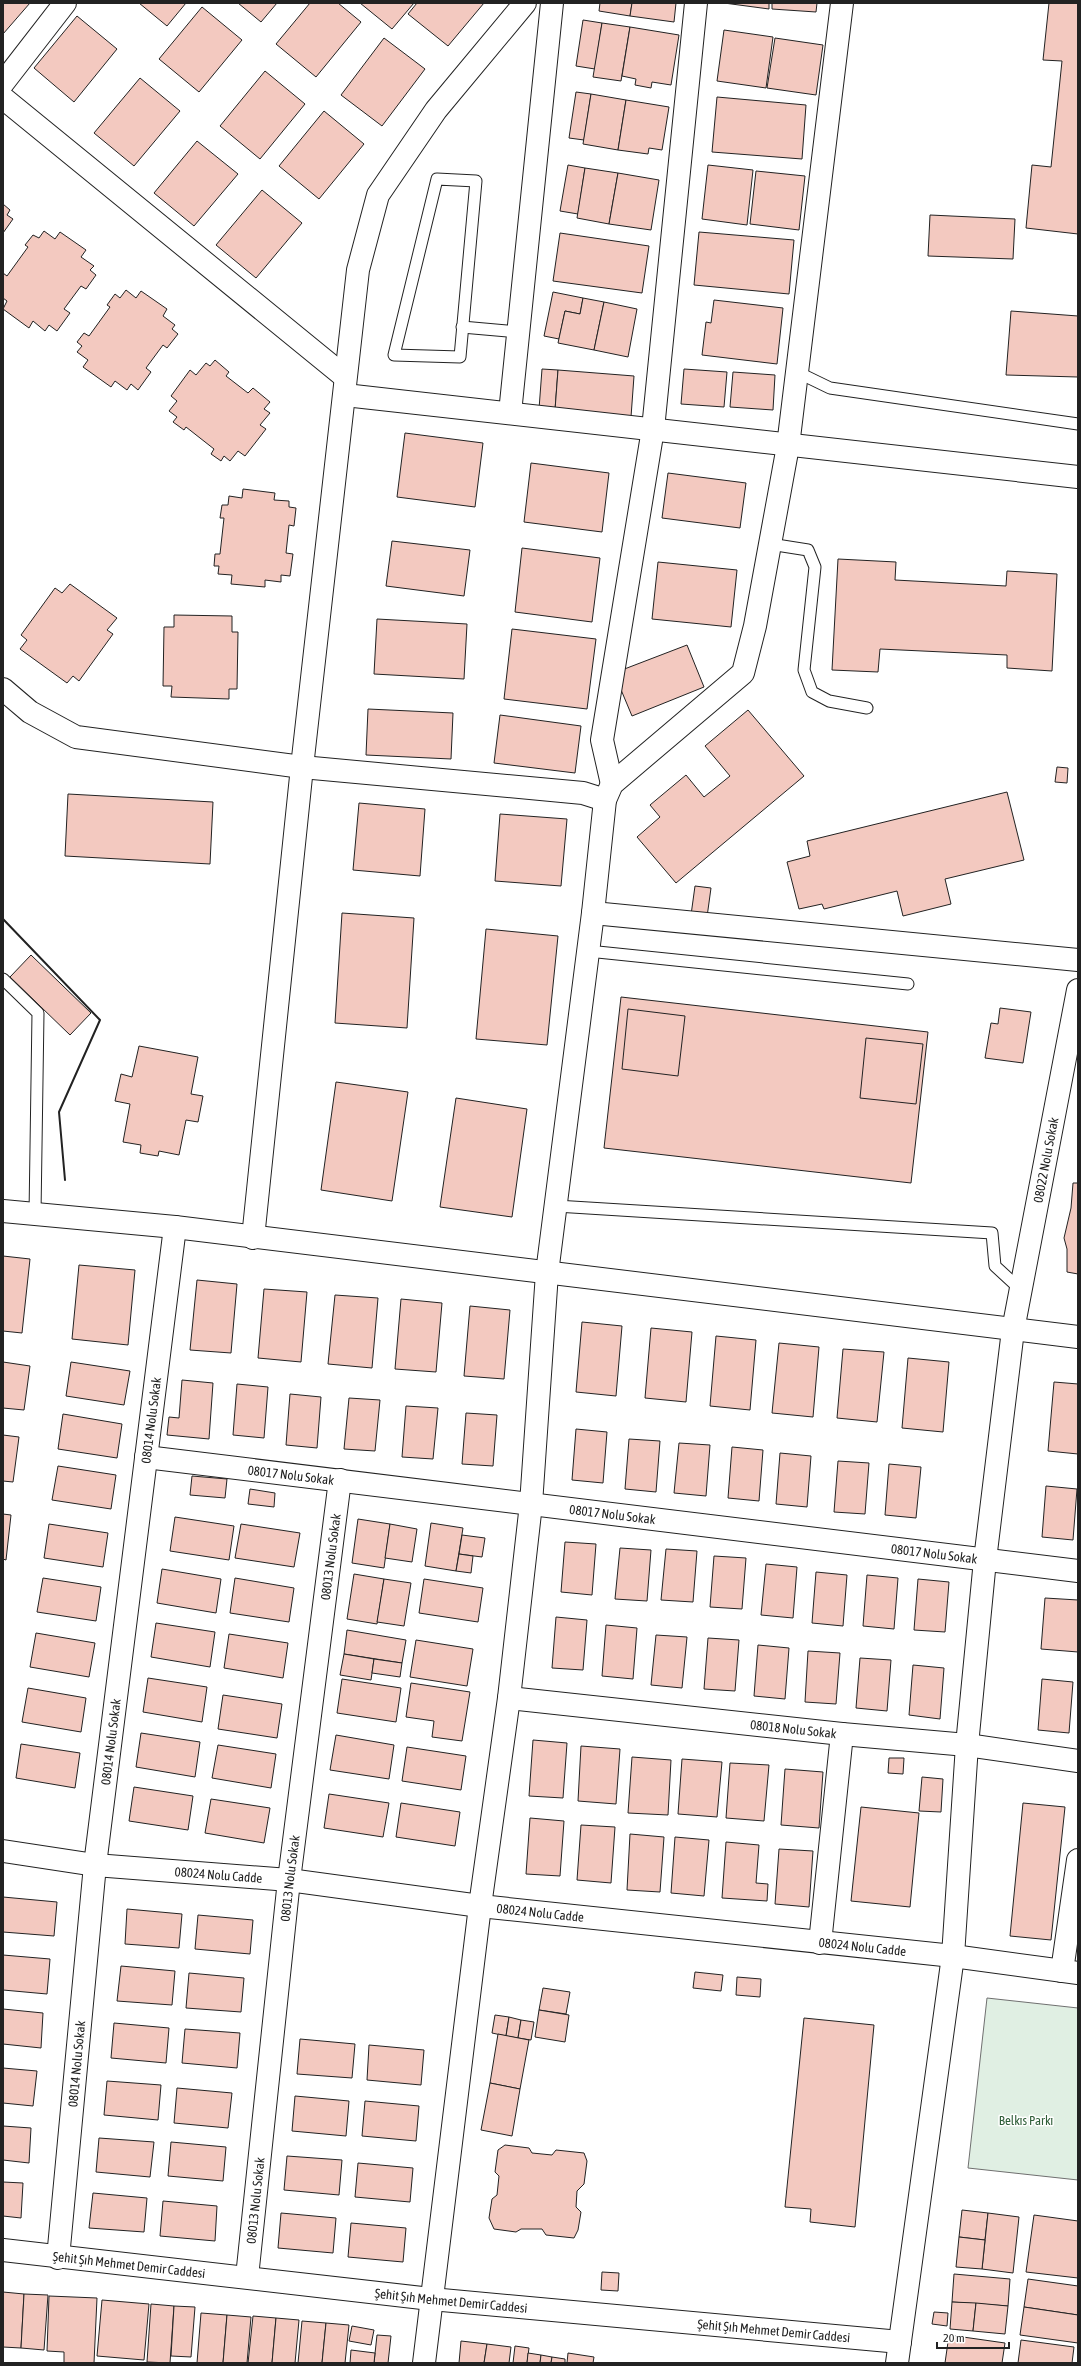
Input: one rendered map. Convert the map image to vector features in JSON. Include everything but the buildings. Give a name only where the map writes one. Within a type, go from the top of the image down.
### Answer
[{"type":"street","points":[[3,83],[65,3]]},
{"type":"street","points":[[253,1238],[302,767],[358,270],[378,195],[436,110],[525,3]]},
{"type":"street","points":[[510,413],[552,3]]},
{"type":"street","points":[[424,2363],[430,2299],[480,1906],[509,1698],[530,1504],[547,1274],[608,792],[602,740],[653,429],[696,3]]},
{"type":"street","points":[[3,689],[30,712],[76,737],[302,767],[583,793],[608,792],[743,673],[755,626],[788,446],[842,3]]},
{"type":"street","points":[[3,98],[345,386],[510,413],[788,446],[1078,477]]},
{"type":"street","points":[[593,913],[1078,960]]},
{"type":"street","name":"08022 Nolu Sokak","points":[[899,2353],[953,1956],[967,1745],[985,1560],[1013,1330],[1078,990]]},
{"type":"street","points":[[3,1211],[175,1228],[1078,1337]]},
{"type":"street","name":"08014 Nolu Sokak","points":[[58,2258],[96,1865],[175,1228]]},
{"type":"street","name":"08017 Nolu Sokak","points":[[146,1457],[1078,1571]]},
{"type":"street","name":"08013 Nolu Sokak","points":[[247,2277],[289,1880],[340,1480]]},
{"type":"street","name":"08018 Nolu Sokak","points":[[509,1698],[842,1734],[967,1745],[1078,1761]]},
{"type":"street","points":[[820,1943],[842,1734]]},
{"type":"street","name":"08024 Nolu Cadde","points":[[3,1851],[96,1865],[289,1880],[480,1906],[953,1956],[1070,1972]]},
{"type":"street","points":[[1070,1972],[1078,1860]]},
{"type":"street","name":"Şehit Şıh Mehmet Demir Caddesi","points":[[3,2250],[58,2258],[247,2277],[899,2353]]},
{"type":"lane","points":[[437,179],[476,181],[462,327],[460,357],[394,355],[437,179]]},
{"type":"lane","points":[[462,327],[518,332]]},
{"type":"lane","points":[[797,372],[830,388],[1078,424]]},
{"type":"lane","points":[[770,544],[808,550],[815,567],[804,670],[812,692],[829,701],[867,708]]},
{"type":"lane","points":[[588,951],[908,984]]},
{"type":"lane","points":[[3,979],[38,1013],[35,1214]]},
{"type":"lane","points":[[556,1206],[992,1232],[995,1266],[1021,1290]]},
{"type":"green space","name":"Belkıs Parkı","points":[[987,1998],[1078,2008],[1078,2180],[968,2168]]},
{"type":"wall","points":[[3,919],[100,1020],[59,1112],[65,1180]]}]
